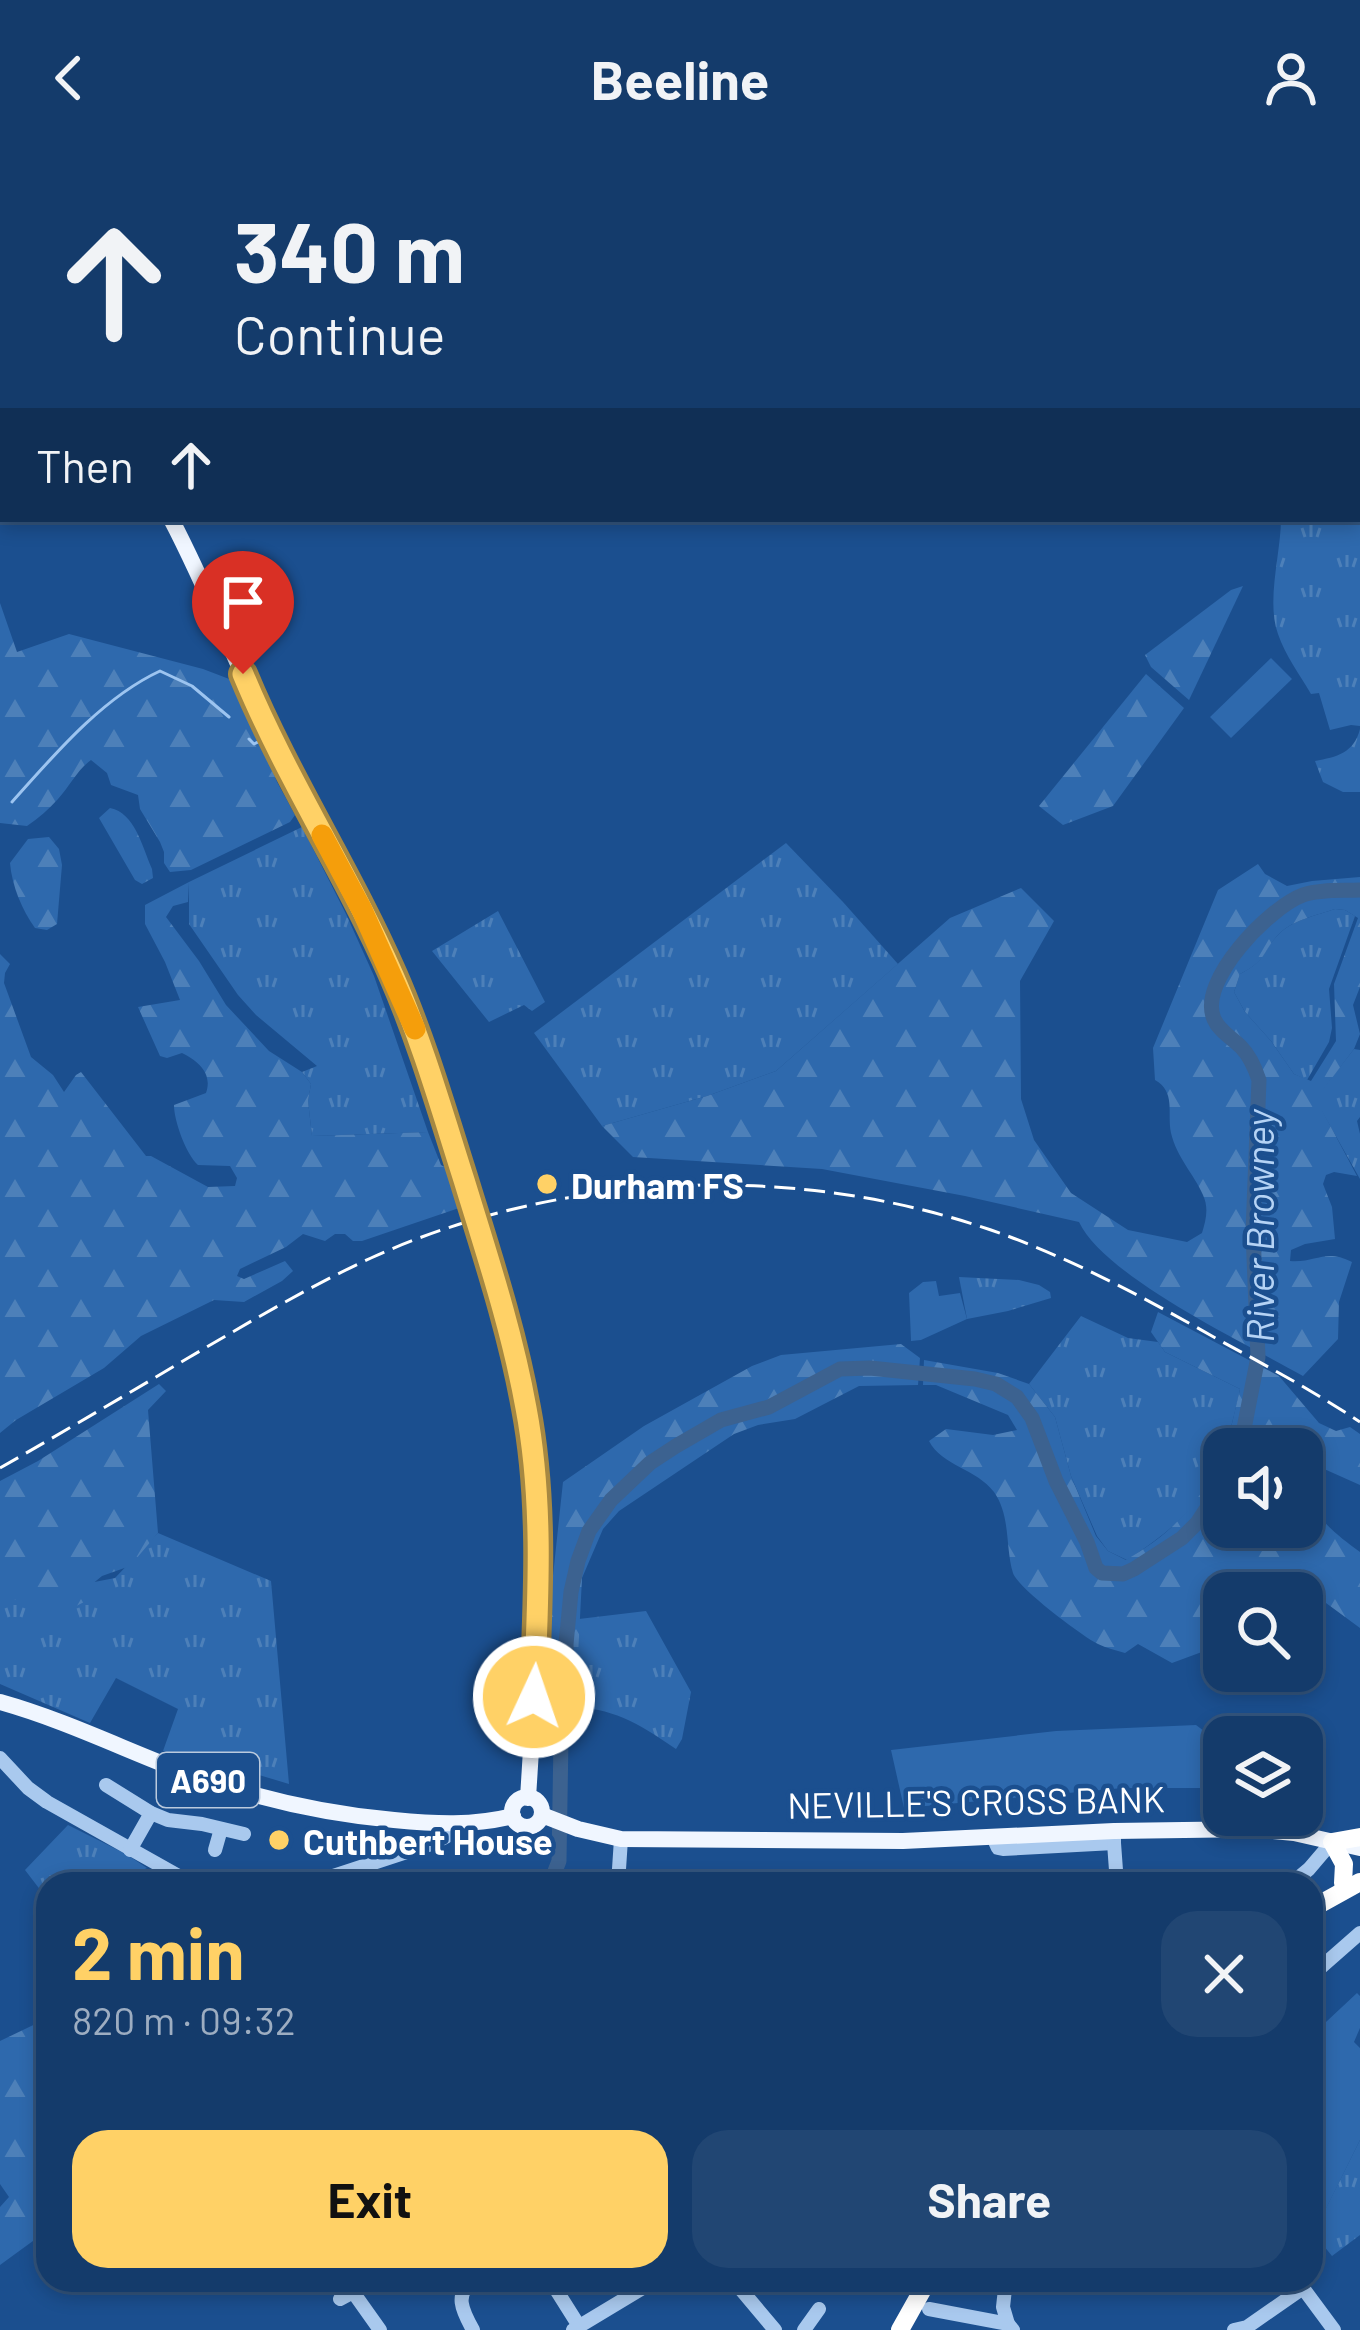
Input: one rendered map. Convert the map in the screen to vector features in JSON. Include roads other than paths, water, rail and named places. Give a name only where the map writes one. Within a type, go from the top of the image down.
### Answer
[{"type":"highway","points":[[1351,1882],[1332,1842],[1360,1838]]},
{"type":"highway","points":[[1323,1902],[1351,1882],[1360,1867]]},
{"type":"highway","points":[[900,2330],[921,2292]]},
{"type":"main road","points":[[173,522],[273,740],[392,973],[425,1056],[506,1321],[527,1410],[539,1588],[528,1798],[516,1803],[513,1816]]},
{"type":"main road","name":"A690","points":[[0,1702],[200,1778],[314,1808],[454,1824],[513,1816],[521,1826],[530,1827],[542,1815],[537,1802],[528,1798]]},
{"type":"main road","name":"A690","points":[[542,1815],[621,1839]]},
{"type":"main road","name":"NEVILLE'S CROSS BANK","points":[[621,1839],[1114,1837],[1203,1827]]},
{"type":"main road","name":"NEVILLE'S CROSS BANK","points":[[1309,1836],[1360,1848]]},
{"type":"main road","name":"NEVILLE'S CROSS BANK","points":[[1332,1842],[1360,1857]]},
{"type":"street","points":[[0,1758],[47,1802],[171,1872]]},
{"type":"street","points":[[105,1784],[168,1820],[244,1834]]},
{"type":"street","points":[[130,1850],[151,1813]]},
{"type":"street","points":[[346,1872],[434,1844],[454,1824]]},
{"type":"street","points":[[215,1850],[221,1829]]},
{"type":"street","points":[[1114,1837],[1116,1872]]},
{"type":"street","points":[[619,1872],[621,1839]]},
{"type":"street","points":[[1306,1872],[1332,1842]]},
{"type":"street","points":[[1323,1965],[1360,1933]]},
{"type":"street","points":[[353,2292],[347,2295],[380,2330]]},
{"type":"street","points":[[464,2292],[462,2310],[472,2330]]},
{"type":"street","points":[[556,2292],[576,2328],[631,2292]]},
{"type":"street","points":[[744,2292],[775,2330]]},
{"type":"street","points":[[1005,2292],[1003,2307],[1010,2327]]},
{"type":"street","points":[[1240,2328],[1289,2292]]},
{"type":"street","points":[[1306,2292],[1334,2330]]},
{"type":"street","points":[[809,2328],[819,2309]]},
{"type":"street","points":[[929,2309],[1010,2327]]},
{"type":"waterway","points":[[12,802],[99,712],[160,671],[192,686],[229,717]]},
{"type":"waterway","points":[[249,739],[258,742]]},
{"type":"waterway","name":"River Browney","points":[[1244,1428],[1258,1357],[1253,1232],[1259,1080],[1247,1054],[1216,1023],[1212,1003],[1226,966],[1273,914],[1310,893],[1360,890]]},
{"type":"waterway","name":"River Browney","points":[[555,1872],[559,1861],[571,1592],[589,1531],[611,1500],[650,1463],[721,1420],[769,1407],[840,1369],[975,1379],[996,1384],[1017,1397],[1032,1418],[1056,1481],[1102,1573],[1134,1569],[1182,1538],[1203,1514]]},
{"type":"railway","points":[[0,1468],[278,1306],[371,1258],[444,1229],[521,1207],[678,1186],[837,1193],[915,1208],[991,1230],[1135,1294],[1360,1422]]},
{"type":"place","name":"Durham FS","points":[[547,1184]]},
{"type":"place","name":"Cuthbert House","points":[[279,1840]]}]
